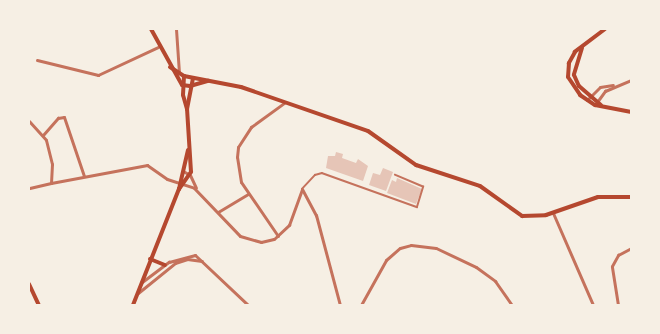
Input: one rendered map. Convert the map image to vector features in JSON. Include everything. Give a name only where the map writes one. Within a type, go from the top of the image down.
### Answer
[{"type":"main road","points":[[151,29],[158,47],[182,85],[187,109]]},
{"type":"main road","points":[[605,29],[572,58],[568,70],[575,89],[586,100],[631,112]]},
{"type":"main road","points":[[582,48],[574,75],[598,104]]},
{"type":"main road","points":[[170,67],[184,76],[193,79],[208,80],[368,131],[416,165],[480,186],[522,216],[553,213],[598,197],[631,197]]},
{"type":"main road","points":[[182,85],[184,76]]},
{"type":"main road","points":[[133,305],[179,189],[190,175],[187,109],[190,86],[193,79]]},
{"type":"main road","points":[[182,85],[190,86],[208,80]]},
{"type":"main road","points":[[179,189],[179,182],[188,150]]},
{"type":"main road","points":[[150,259],[165,265]]},
{"type":"main road","points":[[29,284],[39,305]]},
{"type":"street","points":[[176,29],[179,73]]},
{"type":"street","points":[[37,60],[98,75],[158,47]]},
{"type":"street","points":[[586,100],[600,88],[631,80]]},
{"type":"street","points":[[598,104],[606,90],[616,85]]},
{"type":"street","points":[[278,236],[248,194],[238,171],[238,147],[250,127],[284,103]]},
{"type":"street","points":[[43,135],[58,118],[64,117],[84,176]]},
{"type":"street","points":[[29,121],[43,135],[50,154],[51,183]]},
{"type":"street","points":[[29,188],[141,164],[179,182],[185,183],[198,191],[246,239],[268,241],[278,236],[292,220],[302,189]]},
{"type":"street","points":[[182,171],[190,175],[198,191]]},
{"type":"street","points":[[302,189],[316,216],[340,305]]},
{"type":"street","points":[[218,212],[248,194]]},
{"type":"street","points":[[553,213],[593,305]]},
{"type":"street","points":[[360,305],[386,260],[400,248],[411,245],[436,248],[480,269],[494,281],[512,305]]},
{"type":"street","points":[[618,305],[612,266],[618,255],[631,248]]},
{"type":"street","points":[[141,282],[165,265],[187,254],[204,261],[248,305]]},
{"type":"street","points":[[137,295],[175,263],[187,259],[204,261]]},
{"type":"street","points":[[454,305],[462,305]]},
{"type":"lane","points":[[302,189],[314,175],[322,173],[417,207],[423,187],[395,175]]},
{"type":"building","points":[[336,152],[343,154],[342,158],[356,163],[358,159],[368,166],[363,181],[326,168],[328,156],[335,156]]},
{"type":"building","points":[[383,168],[393,172],[386,191],[369,185],[373,173],[380,175]]},
{"type":"building","points":[[397,178],[422,189],[416,204],[387,193],[392,180],[396,182]]}]
